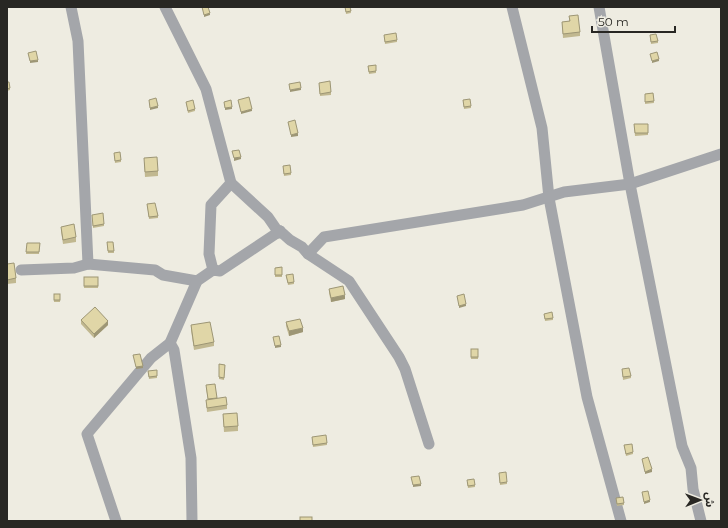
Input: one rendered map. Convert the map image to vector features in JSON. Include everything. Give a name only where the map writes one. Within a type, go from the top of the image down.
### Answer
[{"type":"street","points":[[71,7],[78,41],[88,264]]},
{"type":"street","points":[[165,7],[206,89],[232,183],[268,217],[279,232],[302,246],[308,254],[349,281],[405,369],[429,444]]},
{"type":"street","points":[[512,7],[542,128],[549,198],[587,397],[621,521]]},
{"type":"street","points":[[599,7],[630,184],[682,446],[691,468],[693,489],[701,521]]},
{"type":"street","points":[[308,254],[324,238],[523,205],[564,192],[630,184],[721,154]]},
{"type":"street","points":[[213,270],[209,254],[211,205],[232,183]]},
{"type":"street","points":[[116,521],[87,434],[151,358],[170,343],[197,281],[213,270],[220,271],[279,232]]},
{"type":"street","points":[[21,270],[74,268],[88,264],[156,270],[163,274],[197,281]]},
{"type":"street","points":[[170,343],[174,350],[191,458],[192,521]]},
{"type":"building","points":[[202,7],[208,7],[210,13],[204,15]]},
{"type":"building","points":[[345,7],[350,7],[351,11],[346,12]]},
{"type":"building","points":[[578,15],[580,32],[563,34],[562,22],[570,21],[569,16]]},
{"type":"building","points":[[396,33],[397,40],[385,42],[384,35]]},
{"type":"building","points":[[656,34],[658,41],[651,42],[650,35]]},
{"type":"building","points":[[36,51],[38,60],[30,61],[28,53]]},
{"type":"building","points":[[657,52],[659,59],[652,61],[650,54]]},
{"type":"building","points":[[376,65],[376,71],[369,72],[368,66]]},
{"type":"building","points":[[330,81],[331,92],[320,94],[319,83]]},
{"type":"building","points":[[7,82],[9,82],[10,88],[7,89]]},
{"type":"building","points":[[300,82],[301,88],[290,90],[289,84]]},
{"type":"building","points":[[653,93],[654,101],[645,102],[645,94]]},
{"type":"building","points":[[249,97],[252,109],[241,112],[238,100]]},
{"type":"building","points":[[156,98],[158,106],[150,108],[149,100]]},
{"type":"building","points":[[470,99],[471,106],[464,107],[463,100]]},
{"type":"building","points":[[193,100],[195,109],[188,111],[186,102]]},
{"type":"building","points":[[231,100],[232,107],[225,108],[224,102]]},
{"type":"building","points":[[295,120],[298,133],[291,135],[288,122]]},
{"type":"building","points":[[634,124],[648,124],[648,133],[635,133]]},
{"type":"building","points":[[239,150],[241,157],[234,158],[232,151]]},
{"type":"building","points":[[120,152],[121,160],[115,161],[114,153]]},
{"type":"building","points":[[157,157],[158,171],[145,172],[144,158]]},
{"type":"building","points":[[290,165],[291,173],[284,174],[283,166]]},
{"type":"building","points":[[155,203],[158,216],[149,217],[147,204]]},
{"type":"building","points":[[103,213],[104,224],[93,226],[92,215]]},
{"type":"building","points":[[74,224],[76,237],[63,240],[61,227]]},
{"type":"building","points":[[107,242],[113,242],[114,251],[108,251]]},
{"type":"building","points":[[27,243],[40,243],[39,252],[26,252]]},
{"type":"building","points":[[14,263],[16,278],[7,280],[7,264]]},
{"type":"building","points":[[282,267],[282,275],[275,275],[275,268]]},
{"type":"building","points":[[293,274],[294,282],[288,283],[286,275]]},
{"type":"building","points":[[84,277],[98,277],[98,286],[84,286]]},
{"type":"building","points":[[343,286],[345,295],[331,298],[329,289]]},
{"type":"building","points":[[54,294],[60,294],[60,300],[54,300]]},
{"type":"building","points":[[464,294],[466,304],[459,306],[457,296]]},
{"type":"building","points":[[95,307],[108,321],[94,334],[81,320]]},
{"type":"building","points":[[552,312],[553,318],[545,319],[544,314]]},
{"type":"building","points":[[300,319],[303,328],[289,331],[286,322]]},
{"type":"building","points":[[210,322],[214,342],[194,346],[191,325]]},
{"type":"building","points":[[279,336],[281,345],[275,346],[273,337]]},
{"type":"building","points":[[471,349],[478,349],[478,357],[471,357]]},
{"type":"building","points":[[140,354],[143,366],[136,367],[133,355]]},
{"type":"building","points":[[219,364],[225,365],[224,378],[219,377]]},
{"type":"building","points":[[629,368],[631,376],[623,377],[622,369]]},
{"type":"building","points":[[157,370],[157,376],[149,377],[148,371]]},
{"type":"building","points":[[215,384],[217,398],[208,399],[206,385]]},
{"type":"building","points":[[226,397],[227,405],[207,408],[206,400]]},
{"type":"building","points":[[237,413],[238,426],[224,427],[223,414]]},
{"type":"building","points":[[326,435],[327,443],[313,445],[312,437]]},
{"type":"building","points":[[632,444],[633,452],[626,454],[624,445]]},
{"type":"building","points":[[648,457],[652,469],[645,472],[642,459]]},
{"type":"building","points":[[506,472],[507,482],[500,483],[499,473]]},
{"type":"building","points":[[419,476],[421,484],[413,485],[411,477]]},
{"type":"building","points":[[474,479],[475,485],[468,486],[467,480]]},
{"type":"building","points":[[648,491],[650,500],[644,502],[642,492]]},
{"type":"building","points":[[623,497],[624,503],[617,504],[616,498]]},
{"type":"building","points":[[300,517],[312,517],[312,521],[300,521]]}]
